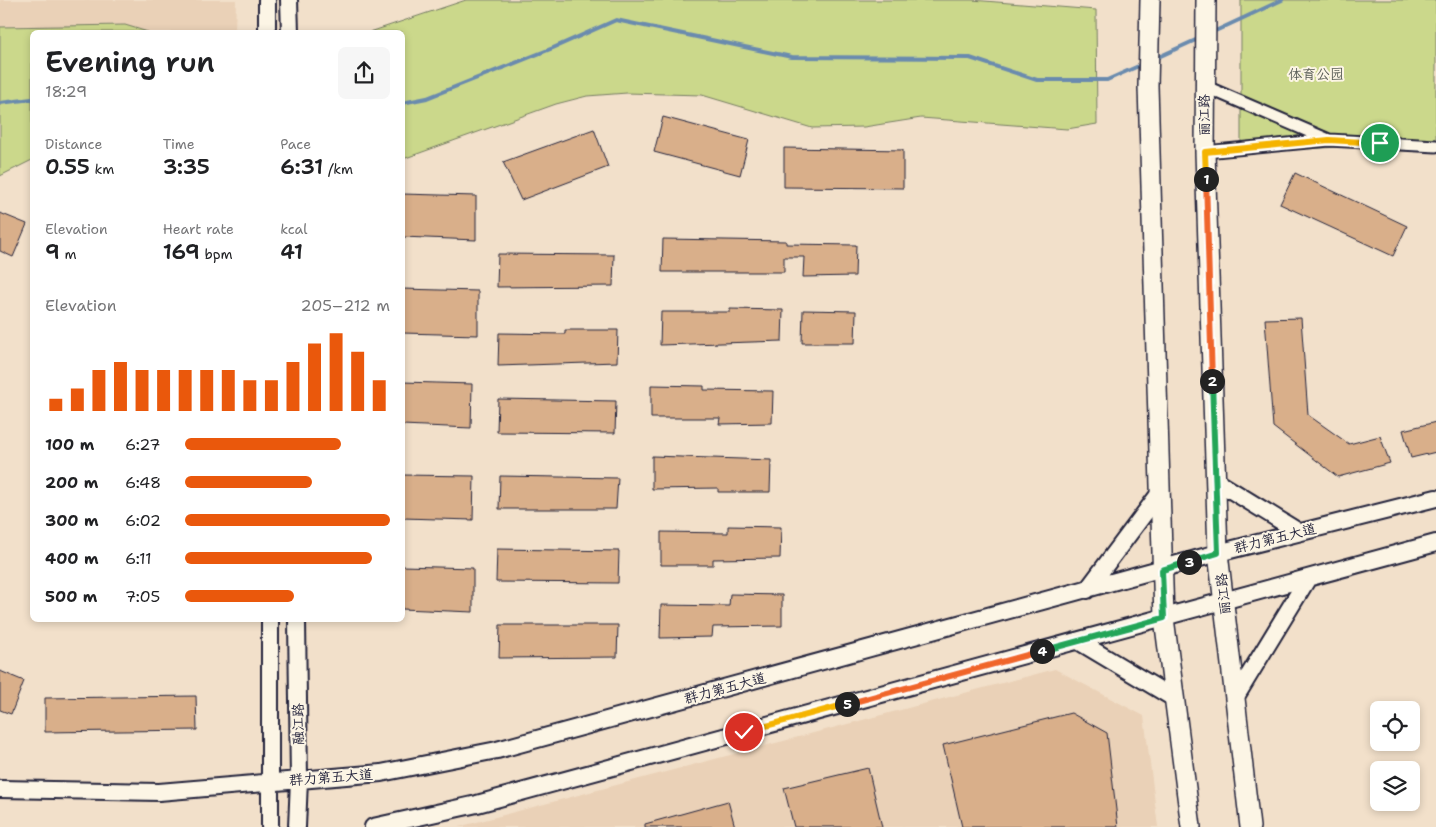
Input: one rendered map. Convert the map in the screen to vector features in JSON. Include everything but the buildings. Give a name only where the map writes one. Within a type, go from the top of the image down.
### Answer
[{"type":"main road","points":[[267,0],[267,30]]},
{"type":"main road","points":[[289,0],[290,30]]},
{"type":"main road","points":[[1150,0],[1148,86],[1164,618],[1191,827]]},
{"type":"main road","name":"丽江路","points":[[1206,2],[1205,152],[1218,553],[1250,827]]},
{"type":"main road","points":[[1216,481],[1299,532]]},
{"type":"main road","points":[[1087,590],[1159,494]]},
{"type":"main road","name":"群力第五大道","points":[[0,789],[159,792],[381,773],[497,750],[1162,570],[1218,553],[1436,498]]},
{"type":"main road","points":[[373,827],[477,804],[1078,642],[1436,543]]},
{"type":"main road","points":[[1235,698],[1308,578]]},
{"type":"main road","name":"融江路","points":[[270,622],[270,827]]},
{"type":"main road","name":"融江路","points":[[296,622],[299,780],[297,827]]},
{"type":"main road","points":[[1078,642],[1175,699]]},
{"type":"street","points":[[1204,86],[1329,140]]},
{"type":"street","points":[[1205,152],[1329,140],[1436,146]]},
{"type":"shaded area","points":[[0,0],[236,0],[235,30],[141,30],[125,25],[0,27]]},
{"type":"shaded area","points":[[1055,669],[1144,716],[1158,827],[458,827]]},
{"type":"green space","points":[[466,0],[972,0],[1096,10],[1097,124],[1067,129],[921,118],[864,127],[812,128],[702,95],[627,93],[587,96],[556,104],[405,158],[405,30],[376,30]]},
{"type":"green space","name":"体育公园","points":[[1241,0],[1436,0],[1436,141],[1241,153]]},
{"type":"green space","points":[[125,25],[141,30],[30,30],[30,161],[0,176],[0,27]]},
{"type":"waterway","points":[[1211,33],[1282,0]]},
{"type":"waterway","points":[[405,102],[427,98],[553,48],[616,20],[792,57],[970,58],[1037,80],[1107,80],[1143,64]]},
{"type":"waterway","points":[[1154,59],[1200,38]]},
{"type":"waterway","points":[[0,103],[30,99]]},
{"type":"route","points":[[744,732],[1164,618],[1162,570],[1218,553],[1205,152],[1329,140],[1380,143]]}]
